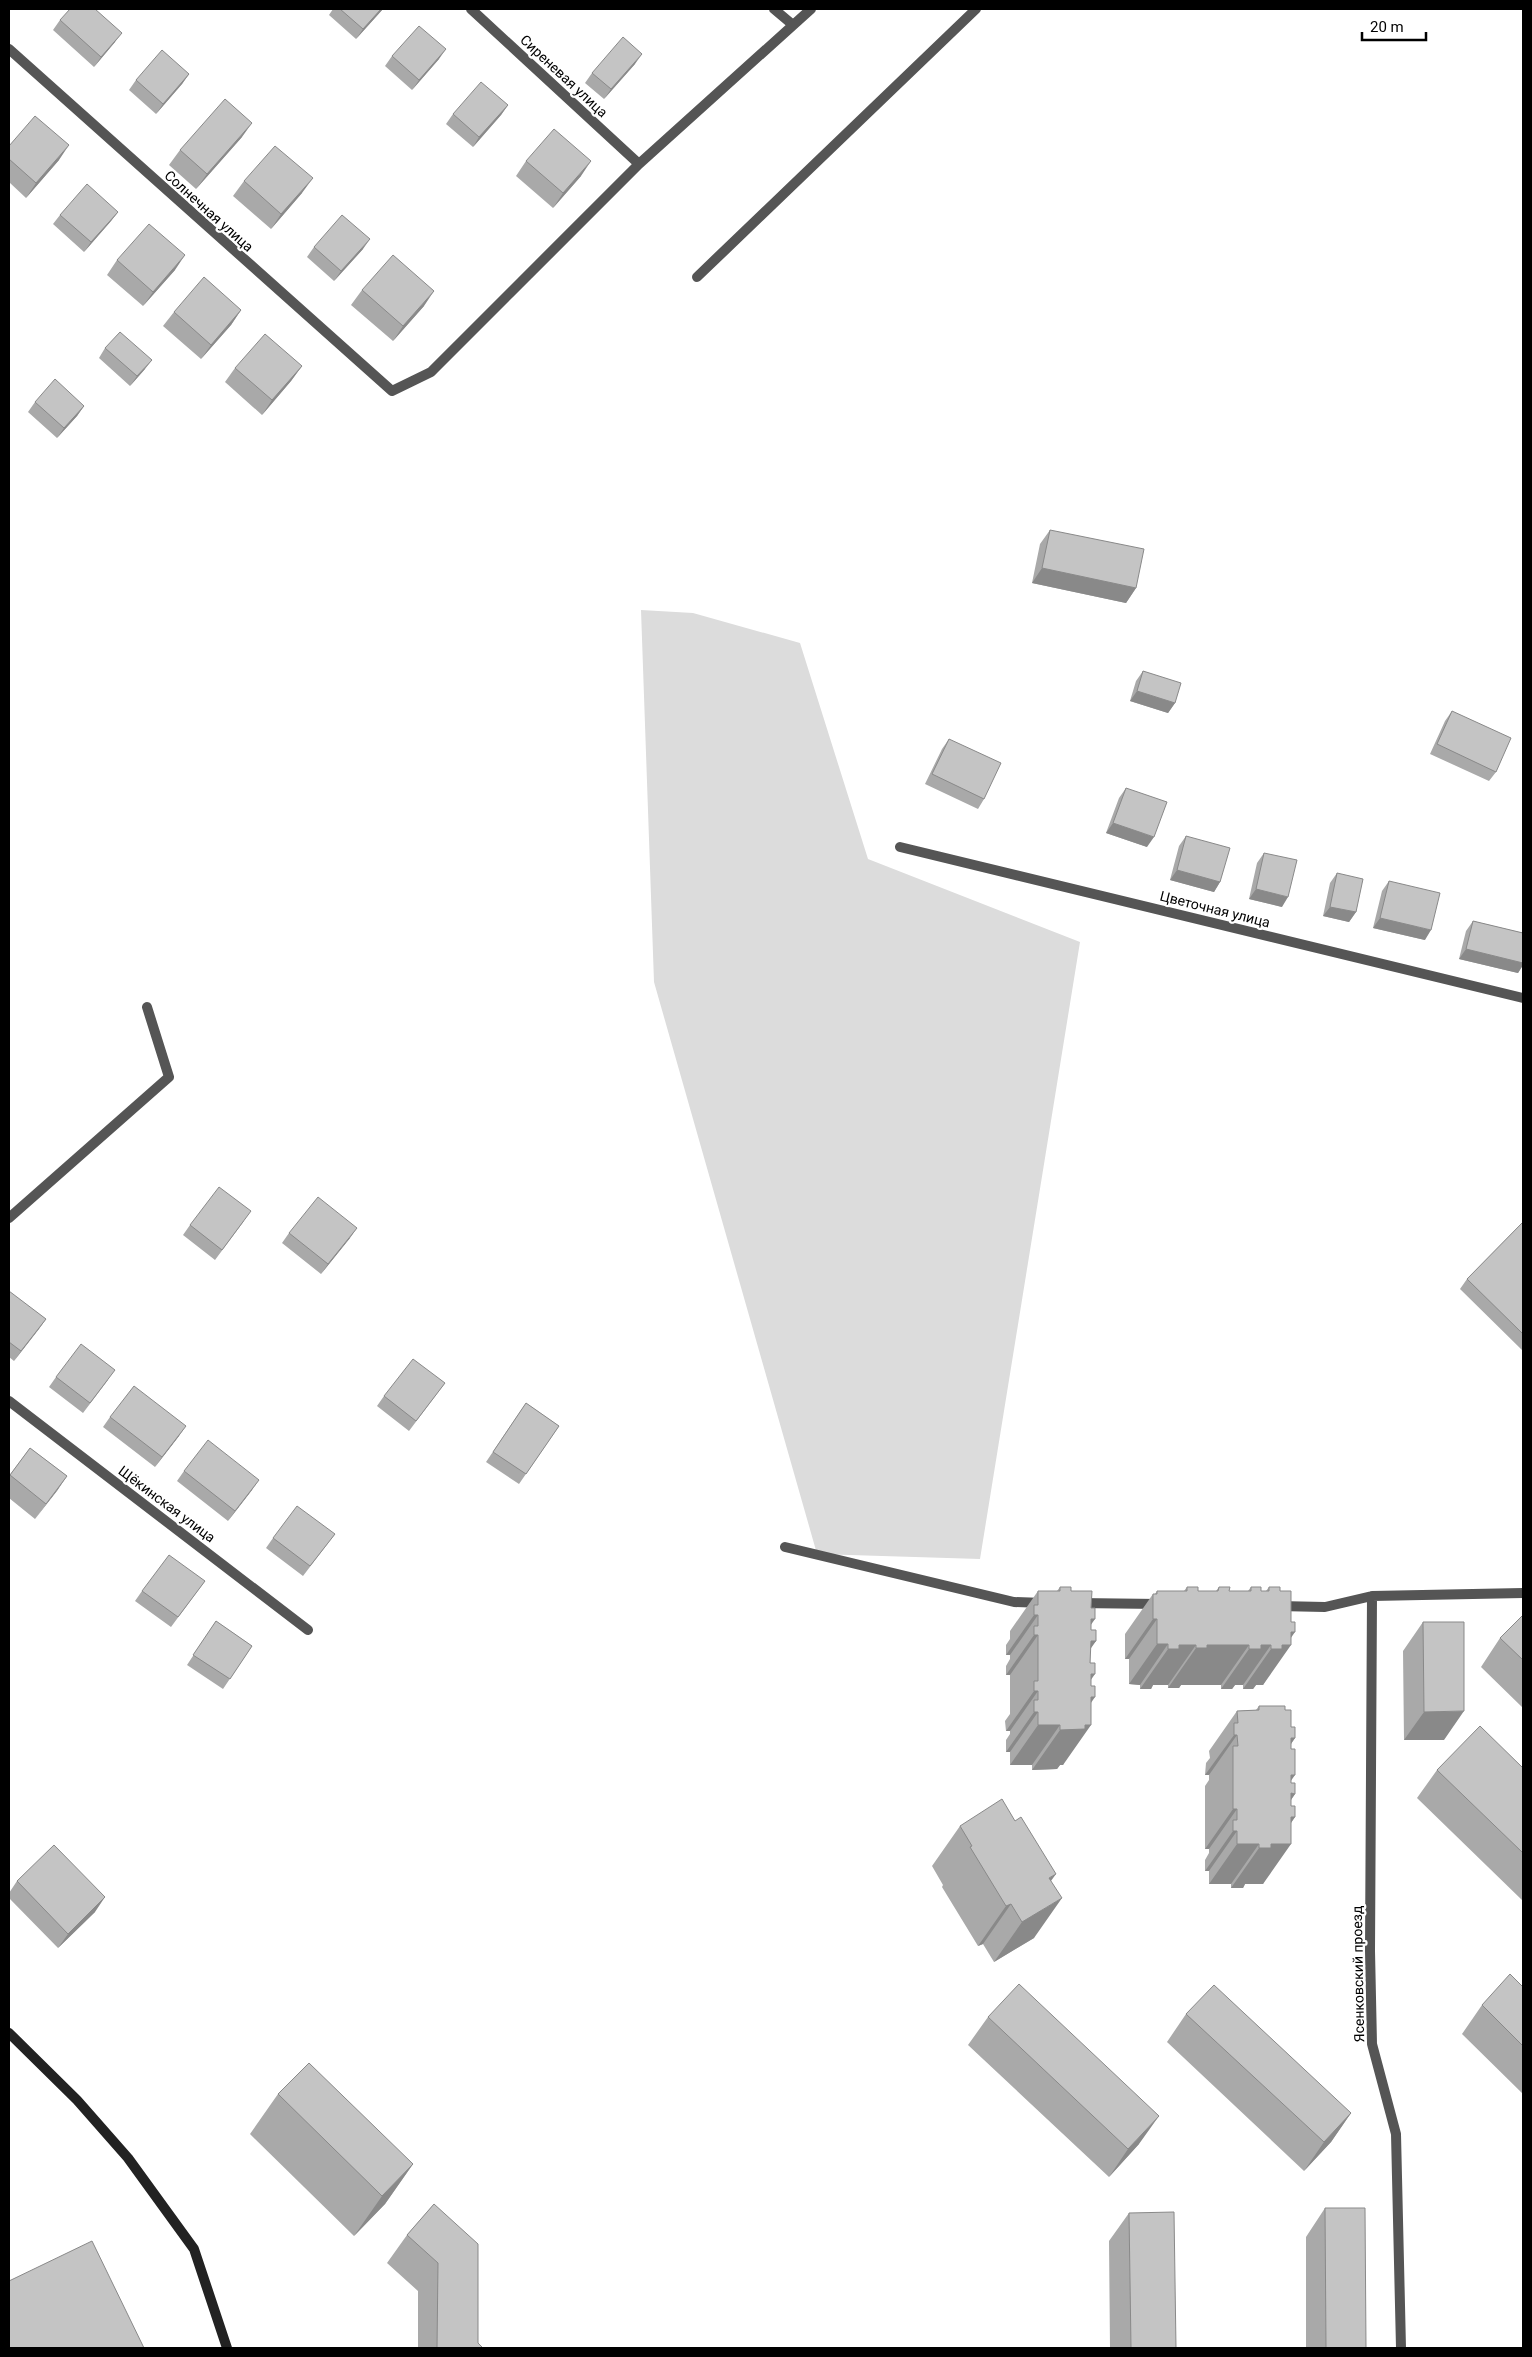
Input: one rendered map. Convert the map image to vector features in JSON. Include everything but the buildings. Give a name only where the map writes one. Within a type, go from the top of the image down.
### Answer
[{"type":"main road","points":[[9,2033],[77,2100],[128,2158],[194,2249],[227,2348]]},
{"type":"street","name":"Сиреневая улица","points":[[471,9],[639,164]]},
{"type":"street","points":[[774,9],[792,25]]},
{"type":"street","points":[[639,164],[811,9]]},
{"type":"street","points":[[698,277],[976,9]]},
{"type":"street","name":"Солнечная улица","points":[[9,49],[392,391],[430,372],[639,164]]},
{"type":"street","name":"Цветочная улица","points":[[900,847],[1523,998]]},
{"type":"street","points":[[9,1218],[169,1077],[147,1007]]},
{"type":"street","name":"Щёкинская улица","points":[[9,1401],[308,1630]]},
{"type":"street","points":[[785,1547],[1014,1602],[1169,1604]]},
{"type":"street","points":[[1266,1606],[1325,1607],[1372,1596],[1523,1592]]},
{"type":"street","name":"Ясенковский проезд","points":[[1372,1596],[1370,1951],[1372,2044],[1396,2134],[1401,2348]]},
{"type":"shaded area","points":[[641,610],[693,613],[800,643],[868,859],[1080,942],[980,1559],[817,1554],[654,982]]}]
